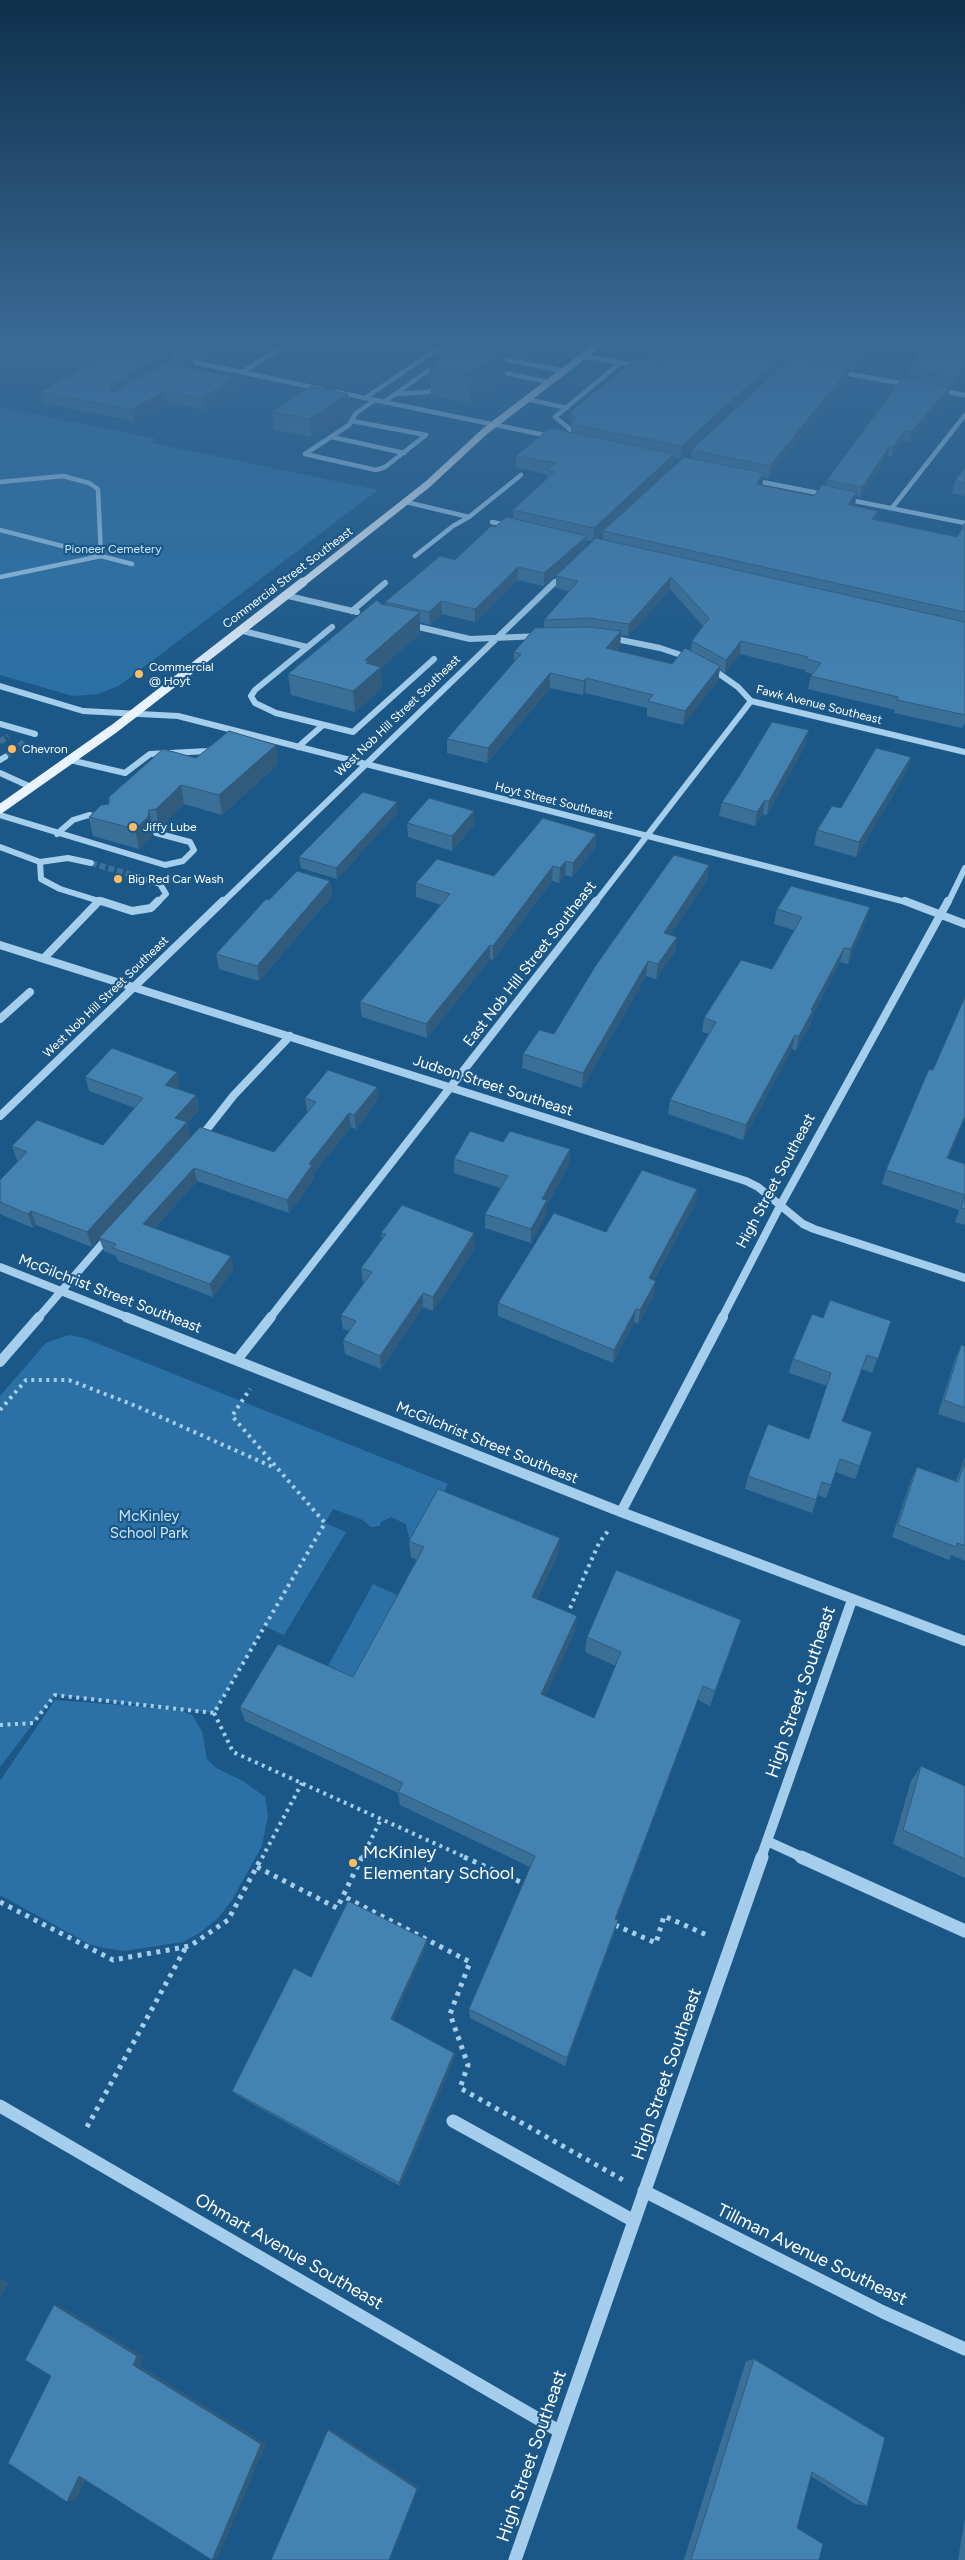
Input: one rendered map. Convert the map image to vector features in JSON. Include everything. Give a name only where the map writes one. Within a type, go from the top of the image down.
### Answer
[{"type":"main road","name":"Commercial Street Southeast","points":[[0,809],[133,713],[406,502],[456,457]]},
{"type":"street","points":[[320,457],[376,470],[382,469],[398,457]]},
{"type":"street","points":[[892,508],[932,457]]},
{"type":"street","points":[[415,556],[453,526],[469,517],[521,475]]},
{"type":"street","points":[[0,482],[63,476],[89,483],[98,489],[101,556]]},
{"type":"street","points":[[749,479],[965,523]]},
{"type":"street","points":[[406,502],[469,517]]},
{"type":"street","points":[[492,522],[520,528]]},
{"type":"street","points":[[0,530],[132,564]]},
{"type":"street","points":[[0,577],[101,556]]},
{"type":"street","name":"West Nob Hill Street Southeast","points":[[0,1116],[134,985],[573,566]]},
{"type":"street","points":[[284,595],[355,612],[385,584]]},
{"type":"street","points":[[402,623],[470,638],[549,636]]},
{"type":"street","points":[[332,627],[255,690],[251,696],[255,703],[276,713],[353,732],[434,659]]},
{"type":"street","points":[[239,630],[307,647]]},
{"type":"street","points":[[607,638],[660,648],[694,660]]},
{"type":"street","name":"Fawk Avenue Southeast","points":[[702,664],[738,687],[750,701],[965,752]]},
{"type":"street","name":"Hoyt Street Southeast","points":[[0,686],[7,691],[83,711],[178,716],[915,904],[965,924]]},
{"type":"street","name":"East Nob Hill Street Southeast","points":[[237,1360],[452,1088],[750,701]]},
{"type":"street","points":[[1,725],[34,734],[25,741]]},
{"type":"street","points":[[298,747],[323,725]]},
{"type":"street","points":[[8,736],[17,729]]},
{"type":"street","points":[[236,738],[245,734]]},
{"type":"street","points":[[70,760],[125,773],[150,754],[208,751],[218,746]]},
{"type":"street","points":[[0,773],[31,787]]},
{"type":"street","points":[[0,815],[56,834],[165,865],[183,861],[194,850],[190,842],[156,833]]},
{"type":"street","points":[[56,834],[74,820],[89,815],[110,820]]},
{"type":"street","points":[[0,847],[40,862],[68,858],[91,863]]},
{"type":"street","points":[[40,862],[41,879],[60,889],[132,911],[151,908],[166,894],[160,884],[135,876]]},
{"type":"street","name":"High Street Southeast","points":[[621,1512],[780,1206],[942,914],[965,868]]},
{"type":"street","points":[[44,958],[99,901]]},
{"type":"street","name":"Judson Street Southeast","points":[[0,945],[134,985],[746,1181],[758,1186],[803,1224],[814,1229],[965,1278]]},
{"type":"street","points":[[0,1019],[30,992]]},
{"type":"street","points":[[194,1144],[234,1095],[290,1036]]},
{"type":"street","points":[[0,1362],[116,1229]]},
{"type":"street","name":"McGilchrist Street Southeast","points":[[0,1267],[621,1512],[965,1641]]},
{"type":"street","name":"High Street Southeast","points":[[515,2560],[852,1600]]},
{"type":"street","points":[[767,1841],[965,1931]]},
{"type":"street","name":"Ohmart Avenue Southeast","points":[[0,2106],[559,2431]]},
{"type":"street","points":[[453,2121],[634,2221]]},
{"type":"street","name":"Tillman Avenue Southeast","points":[[644,2191],[884,2312],[965,2349]]},
{"type":"path","points":[[214,1712],[325,1523],[232,1416],[262,1370]]},
{"type":"path","points":[[0,1410],[26,1380],[69,1380],[136,1406],[276,1468]]},
{"type":"path","points":[[566,1618],[599,1543]]},
{"type":"path","points":[[0,1725],[34,1724],[55,1695],[214,1712]]},
{"type":"path","points":[[214,1712],[233,1752],[532,1887]]},
{"type":"path","points":[[0,1902],[114,1960],[186,1947],[228,1920],[302,1783]]},
{"type":"path","points":[[257,1867],[337,1908],[381,1819]]},
{"type":"path","points":[[343,1896],[470,1962],[450,2014],[468,2065],[460,2088],[644,2191]]},
{"type":"path","points":[[612,1923],[656,1943],[664,1916],[730,1946]]},
{"type":"path","points":[[74,2150],[186,1947]]},
{"type":"green space","name":"Pioneer Cemetery","points":[[0,457],[222,457],[378,490],[120,685],[99,694],[73,696],[0,675]]},
{"type":"green space","name":"McKinley School Park","points":[[69,1335],[84,1338],[448,1484],[416,1544],[410,1541],[406,1524],[391,1517],[381,1522],[380,1526],[371,1527],[363,1520],[333,1509],[325,1523],[346,1532],[284,1635],[264,1626],[214,1713],[55,1695],[0,1767],[0,1396],[46,1343]]},
{"type":"green space","points":[[373,1584],[403,1598],[354,1690],[323,1675]]},
{"type":"green space","points":[[55,1700],[176,1709],[192,1715],[202,1731],[207,1759],[216,1768],[243,1781],[265,1797],[268,1815],[262,1846],[232,1900],[219,1917],[201,1932],[183,1942],[124,1951],[104,1948],[89,1944],[0,1895],[0,1781]]},
{"type":"building","points":[[524,457],[670,457],[594,528],[513,510],[554,472],[547,470],[555,463]]},
{"type":"building","points":[[683,457],[764,473],[756,484],[814,496],[822,485],[857,492],[848,505],[878,511],[872,519],[957,537],[965,523],[965,612],[603,531]]},
{"type":"building","points":[[728,457],[777,457],[770,466]]},
{"type":"building","points":[[844,457],[882,457],[862,487],[827,480]]},
{"type":"building","points":[[965,467],[965,483],[955,481]]},
{"type":"building","points":[[506,517],[587,536],[544,573],[518,567],[475,609],[441,601],[429,612],[385,602],[440,556],[455,560],[491,526],[495,527]]},
{"type":"building","points":[[596,538],[965,622],[965,715],[897,700],[898,697],[811,676],[821,663],[807,659],[808,657],[741,641],[726,660],[692,641],[709,618],[671,577],[629,624],[589,618],[544,620],[578,581],[556,576]]},
{"type":"building","points":[[377,600],[381,604],[420,612],[365,660],[369,661],[366,663],[381,667],[353,691],[288,674]]},
{"type":"building","points":[[589,627],[621,631],[606,648],[672,664],[685,648],[720,666],[685,711],[648,701],[653,695],[586,678],[584,681],[550,673],[488,748],[447,739],[521,654],[514,652],[535,628]]},
{"type":"building","points":[[772,722],[809,730],[769,801],[765,800],[757,812],[722,802],[740,775]]},
{"type":"building","points":[[229,731],[276,745],[219,795],[181,785],[156,809],[149,810],[148,817],[135,829],[89,817],[101,805],[109,804],[109,797],[163,749],[196,758]]},
{"type":"building","points":[[876,748],[911,757],[859,842],[817,830],[832,806],[841,808]]},
{"type":"building","points":[[363,792],[397,802],[336,868],[299,857]]},
{"type":"building","points":[[429,798],[474,811],[452,836],[407,823]]},
{"type":"building","points":[[543,818],[596,834],[573,863],[566,861],[560,868],[553,866],[493,946],[490,945],[426,1024],[360,1002],[450,894],[416,883],[437,859],[494,876]]},
{"type":"building","points":[[674,855],[709,865],[664,933],[677,937],[658,964],[648,961],[583,1073],[523,1054],[539,1030],[554,1034],[596,965]]},
{"type":"building","points":[[297,871],[330,881],[257,966],[216,954],[266,899],[269,900]]},
{"type":"building","points":[[791,886],[870,907],[851,949],[844,948],[799,1036],[795,1035],[746,1125],[670,1100],[716,1022],[704,1018],[741,960],[772,969],[802,917],[777,909]]},
{"type":"building","points":[[965,997],[965,1116],[947,1158],[965,1164],[965,1195],[886,1170],[929,1069],[933,1070]]},
{"type":"building","points":[[112,1048],[177,1072],[165,1085],[196,1095],[175,1118],[187,1122],[87,1232],[31,1211],[28,1214],[0,1202],[0,1180],[27,1152],[12,1146],[37,1120],[103,1145],[143,1098],[85,1077]]},
{"type":"building","points":[[328,1070],[377,1087],[354,1115],[349,1113],[309,1164],[312,1165],[287,1200],[194,1168],[143,1224],[231,1256],[210,1284],[113,1248],[116,1244],[99,1238],[200,1127],[274,1152],[316,1102],[305,1098]]},
{"type":"building","points":[[470,1131],[503,1142],[510,1131],[570,1149],[542,1199],[547,1200],[531,1229],[485,1214],[508,1176],[454,1159]]},
{"type":"building","points":[[642,1170],[697,1189],[649,1278],[656,1281],[640,1310],[636,1309],[614,1350],[498,1303],[554,1213],[606,1232]]},
{"type":"building","points":[[965,1195],[965,1209],[961,1208]]},
{"type":"building","points":[[402,1205],[474,1233],[433,1297],[423,1293],[380,1356],[343,1340],[356,1321],[341,1315],[372,1272],[361,1268],[386,1234],[381,1233]]},
{"type":"building","points":[[830,1300],[891,1321],[878,1359],[867,1355],[842,1421],[872,1432],[860,1466],[840,1459],[831,1485],[822,1482],[816,1500],[748,1476],[768,1424],[809,1439],[831,1373],[793,1359],[812,1314],[823,1318]]},
{"type":"building","points":[[961,1345],[965,1346],[965,1408],[944,1400]]},
{"type":"building","points":[[965,1462],[965,1546],[957,1543],[956,1547],[898,1525],[917,1467],[958,1482]]},
{"type":"building","points":[[438,1489],[560,1538],[532,1597],[577,1616],[541,1694],[594,1718],[621,1652],[587,1637],[616,1570],[741,1620],[715,1691],[703,1686],[615,1919],[618,1920],[567,2058],[469,2009],[535,1856],[398,1792],[403,1783],[240,1707],[278,1644],[353,1677],[424,1547],[409,1541]]},
{"type":"building","points":[[921,1766],[965,1786],[965,1859],[903,1830]]},
{"type":"building","points":[[348,1901],[427,1940],[391,2019],[454,2053],[399,2183],[232,2091],[294,1968],[311,1977]]},
{"type":"building","points":[[54,2305],[137,2356],[133,2365],[261,2444],[212,2560],[79,2476],[67,2502],[8,2463],[51,2376],[25,2360]]},
{"type":"building","points":[[754,2359],[885,2438],[867,2506],[812,2472],[797,2528],[823,2544],[819,2560],[691,2560]]},
{"type":"building","points":[[328,2430],[417,2489],[389,2560],[271,2560]]},
{"type":"tunnel","points":[[0,742],[8,736]]},
{"type":"tunnel","points":[[5,757],[25,741]]},
{"type":"tunnel","points":[[91,863],[135,876]]},
{"type":"place","name":"Commercial @ Hoyt","points":[[139,674]]},
{"type":"place","name":"Chevron","points":[[12,749]]},
{"type":"place","name":"Jiffy Lube","points":[[133,827]]},
{"type":"place","name":"Big Red Car Wash","points":[[118,879]]},
{"type":"place","name":"McKinley Elementary School","points":[[353,1863]]}]
